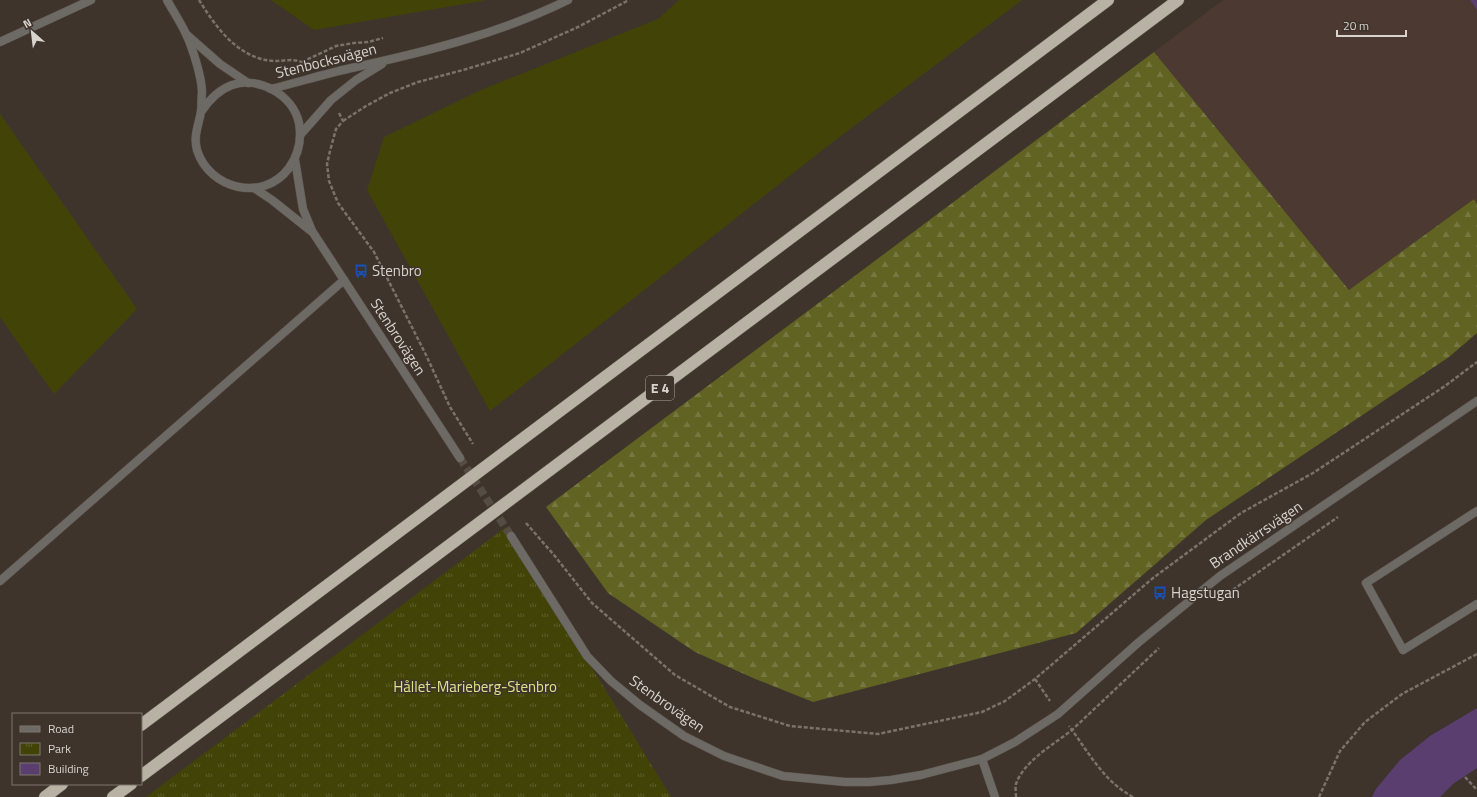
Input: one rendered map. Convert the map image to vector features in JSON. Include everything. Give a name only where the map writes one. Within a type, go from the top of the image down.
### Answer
[{"type":"highway","points":[[142,724],[1108,0]]},
{"type":"highway","name":"E 4","points":[[142,775],[1178,0]]},
{"type":"highway","points":[[45,797],[61,785]]},
{"type":"highway","points":[[113,797],[130,785]]},
{"type":"street","points":[[0,42],[91,0]]},
{"type":"street","name":"Stenbrovägen","points":[[167,0],[186,35],[199,74],[202,91],[201,112],[196,130],[196,143],[197,149],[205,166],[218,179],[236,187],[254,188],[271,184],[285,174],[295,160],[300,147],[301,134],[298,118],[290,103],[278,92],[264,85],[248,83],[234,85],[220,91],[209,100],[201,112]]},
{"type":"street","name":"Stenbocksvägen","points":[[271,89],[356,67],[388,61],[467,39],[539,14],[568,0]]},
{"type":"street","name":"Stenbrovägen","points":[[186,35],[220,64],[248,83]]},
{"type":"street","name":"Stenbocksvägen","points":[[301,134],[331,100],[356,80],[388,61]]},
{"type":"street","name":"Stenbrovägen","points":[[295,160],[303,209],[312,231],[460,458]]},
{"type":"street","name":"Stenbrovägen","points":[[254,188],[312,231]]},
{"type":"street","points":[[0,581],[344,280]]},
{"type":"street","name":"Brandkärrsvägen","points":[[982,759],[1015,742],[1058,714],[1138,642],[1220,576],[1477,401]]},
{"type":"street","points":[[1477,510],[1366,583],[1403,650],[1477,604]]},
{"type":"street","name":"Stenbrovägen","points":[[510,536],[587,656],[611,681],[640,705],[684,736],[724,756],[783,776],[851,782],[884,780],[921,775],[982,759]]},
{"type":"street","points":[[982,759],[995,797]]},
{"type":"path","points":[[199,0],[215,25],[238,48],[256,57],[273,61],[289,60],[301,62],[308,66],[316,78]]},
{"type":"path","points":[[473,444],[450,406],[426,354],[374,252],[338,203],[329,181],[327,164],[336,129],[344,121],[366,106],[390,93],[418,82],[520,53],[578,27],[629,0]]},
{"type":"path","points":[[301,62],[336,46],[354,42],[368,42],[384,38]]},
{"type":"path","points":[[331,100],[344,121]]},
{"type":"path","points":[[526,523],[554,555],[592,603],[675,675],[730,707],[790,726],[878,734],[982,712],[1005,701],[1035,679],[1153,578],[1241,513],[1314,473],[1445,386],[1477,362]]},
{"type":"path","points":[[1212,604],[1343,514]]},
{"type":"path","points":[[1133,797],[1123,791],[1104,775],[1072,730],[1161,646]]},
{"type":"path","points":[[1319,797],[1340,751],[1365,722],[1402,694],[1477,654]]},
{"type":"path","points":[[1465,776],[1477,790]]},
{"type":"shaded area","points":[[1223,0],[1477,0],[1477,204],[1474,199],[1349,290],[1154,52]]},
{"type":"green space","points":[[271,0],[487,0],[314,30]]},
{"type":"green space","points":[[679,0],[1022,0],[838,138],[490,411],[367,190],[384,137],[481,90],[658,19]]},
{"type":"green space","points":[[1154,52],[1349,290],[1474,199],[1477,204],[1477,333],[1449,357],[1206,520],[1076,633],[813,702],[753,678],[695,652],[608,593],[546,507]]},
{"type":"green space","points":[[0,114],[137,309],[54,394],[0,317]]},
{"type":"green space","name":"Hållet-Marieberg-Stenbro","points":[[506,527],[671,797],[146,797]]},
{"type":"building","points":[[1470,0],[1477,0],[1477,10]]},
{"type":"building","points":[[1477,708],[1477,768],[1453,784],[1440,797],[1372,797],[1376,789],[1400,760],[1430,736]]},
{"type":"tunnel","points":[[460,458],[511,536]]},
{"type":"place","name":"Stenbro","points":[[361,271]]},
{"type":"place","name":"Hagstugan","points":[[1160,593]]}]
